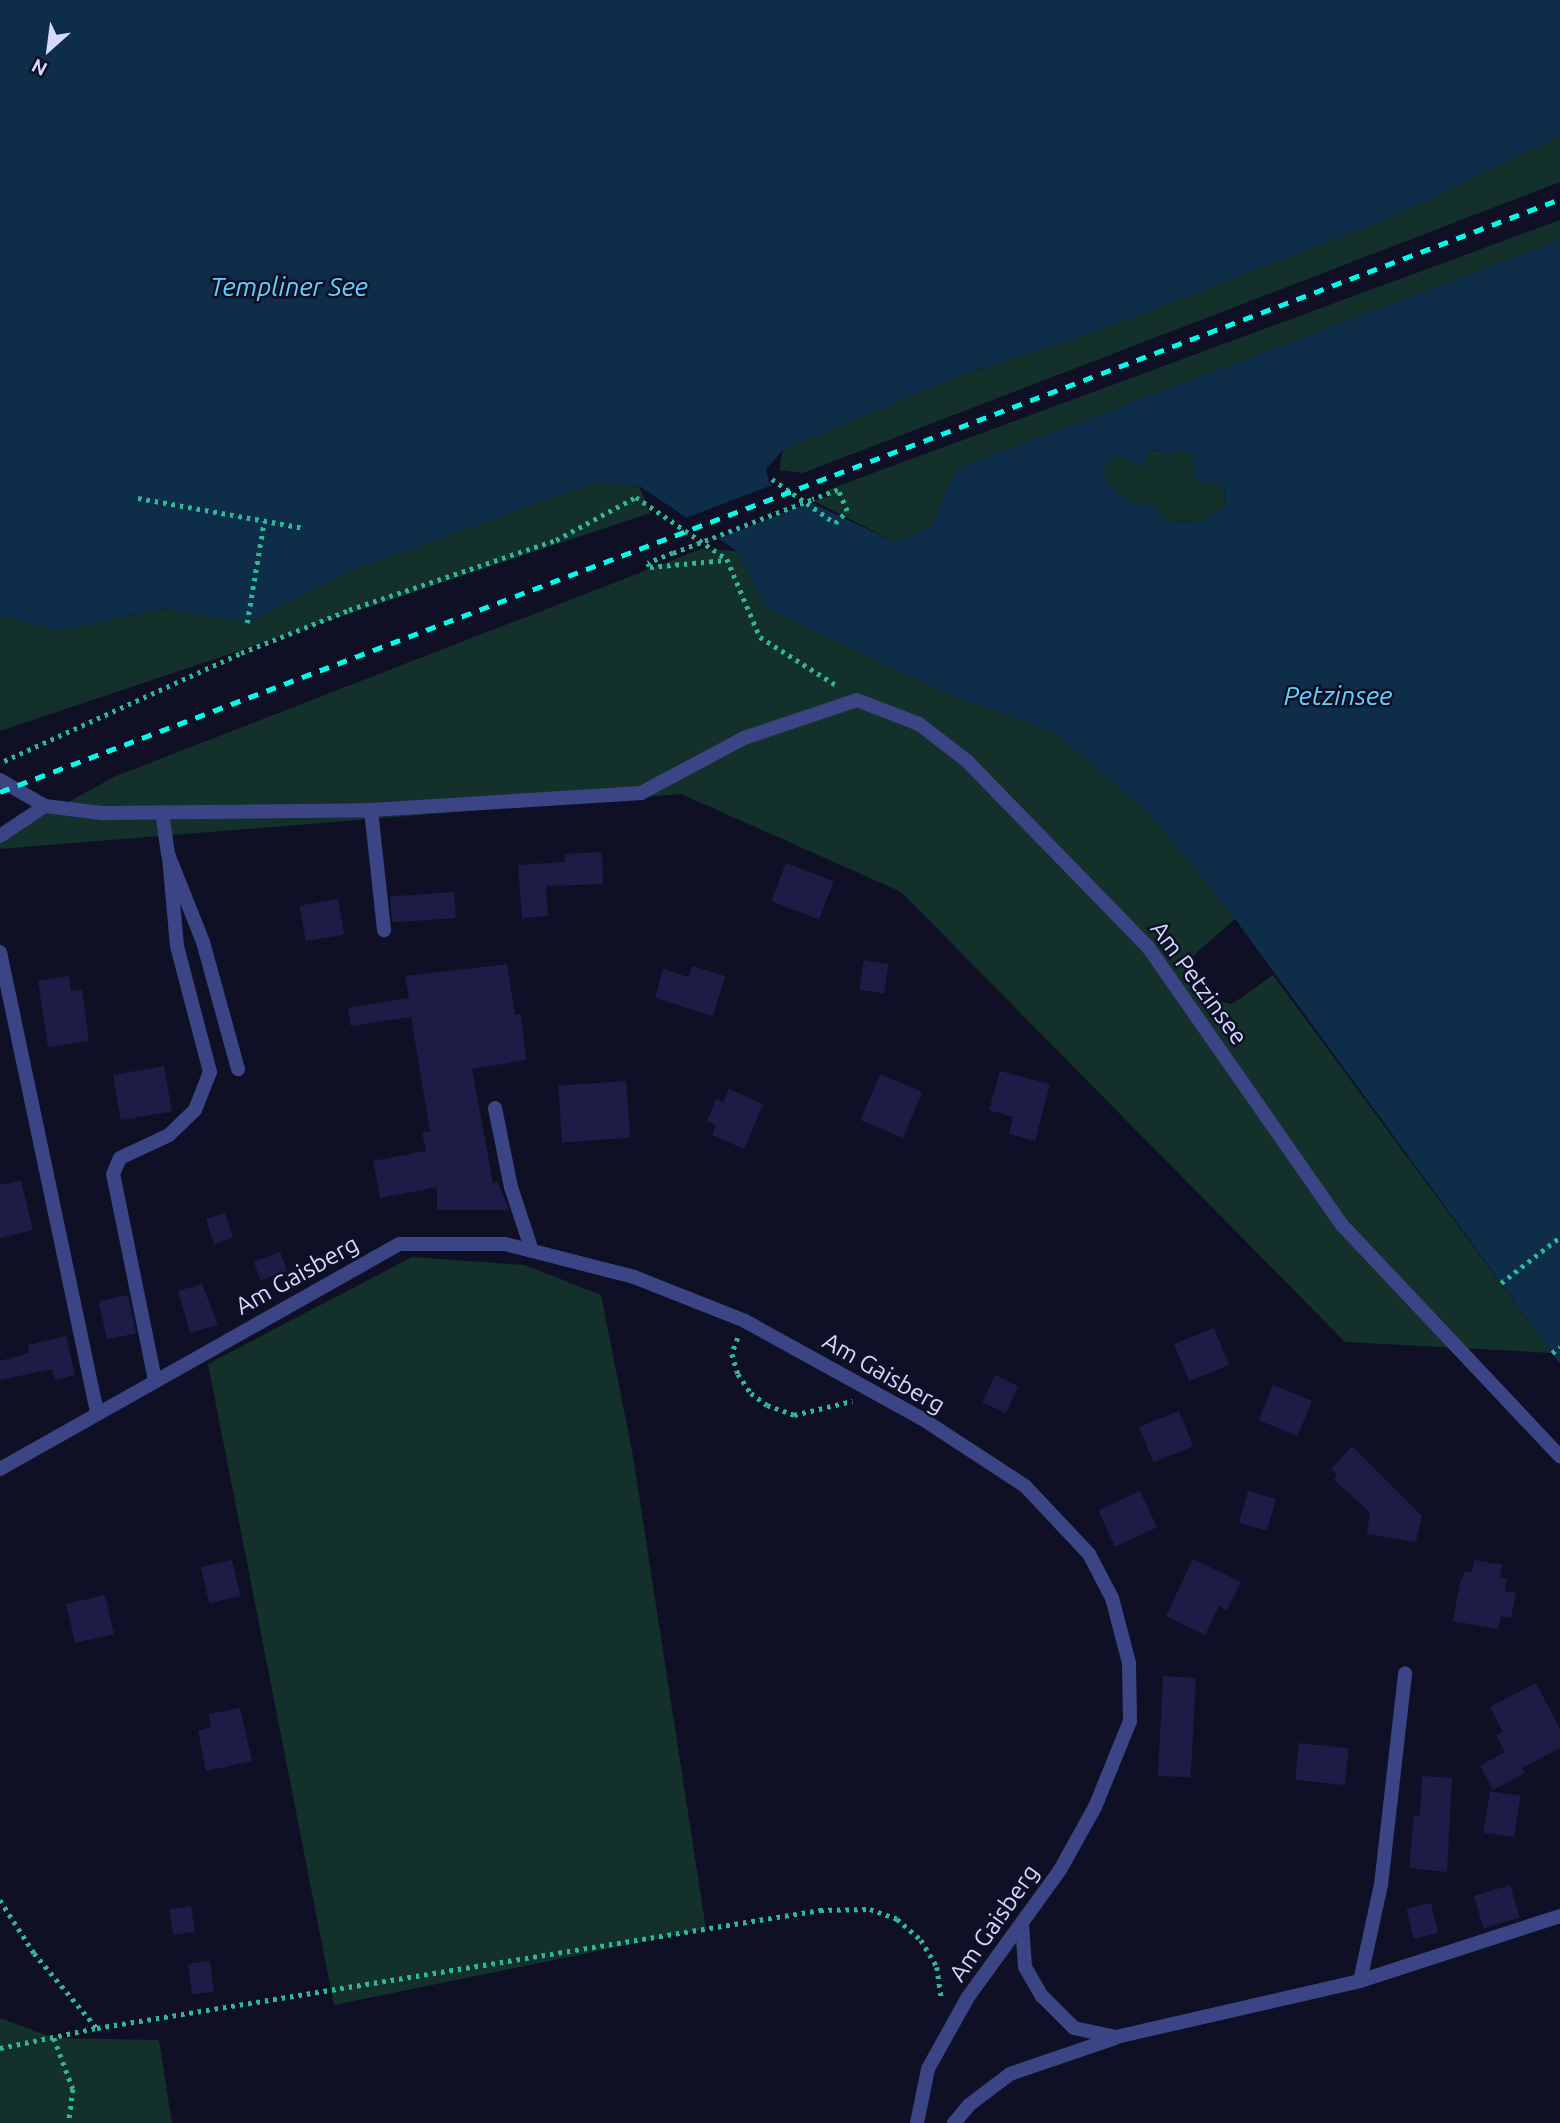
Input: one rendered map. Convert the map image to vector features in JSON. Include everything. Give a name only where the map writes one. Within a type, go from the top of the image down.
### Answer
[{"type":"street","points":[[0,780],[45,806],[102,813],[372,810],[641,793],[744,738],[857,700]]},
{"type":"street","name":"Am Petzinsee","points":[[857,700],[919,724],[967,761],[1148,947],[1342,1225],[1560,1456]]},
{"type":"street","points":[[0,836],[45,806]]},
{"type":"street","points":[[372,810],[384,930]]},
{"type":"street","points":[[155,1380],[113,1174],[120,1158],[169,1135],[195,1110],[210,1072],[177,946],[162,812]]},
{"type":"street","points":[[169,856],[203,942],[238,1069]]},
{"type":"street","points":[[0,952],[4,986],[96,1412]]},
{"type":"street","points":[[495,1108],[511,1187],[532,1251]]},
{"type":"street","name":"Am Gaisberg","points":[[0,1469],[96,1412],[400,1244],[505,1244],[634,1277],[745,1321],[866,1387],[1025,1486],[1089,1554],[1112,1598],[1129,1663],[1130,1721],[1095,1807],[1060,1870],[968,1997],[928,2070],[917,2123]]},
{"type":"street","points":[[1360,1981],[1381,1885],[1405,1673]]},
{"type":"street","points":[[954,2123],[969,2105],[1010,2074],[1116,2037],[1360,1981],[1560,1916]]},
{"type":"street","points":[[1022,1923],[1025,1967],[1042,1996],[1074,2028],[1116,2037]]},
{"type":"path","points":[[727,559],[650,567],[649,563],[673,553],[813,499],[838,490],[847,511],[835,523],[772,479]]},
{"type":"path","points":[[0,763],[253,648],[349,610],[556,540],[636,496],[727,559],[760,637],[857,700]]},
{"type":"path","points":[[138,498],[304,528]]},
{"type":"path","points":[[247,623],[264,521]]},
{"type":"path","points":[[1501,1283],[1560,1237]]},
{"type":"path","points":[[745,1321],[732,1354],[751,1393],[767,1405],[794,1415],[854,1401],[866,1387]]},
{"type":"path","points":[[1552,1353],[1560,1346]]},
{"type":"path","points":[[0,1900],[34,1953],[97,2028]]},
{"type":"path","points":[[0,2048],[97,2028],[833,1909],[870,1909],[897,1919],[921,1940],[937,1967],[944,2012]]},
{"type":"path","points":[[54,2038],[73,2089],[69,2123]]},
{"type":"green space","points":[[1560,136],[1560,182],[803,473],[779,470],[783,450],[953,378],[1100,330],[1390,218]]},
{"type":"green space","points":[[1560,220],[1560,240],[956,469],[933,525],[895,542],[814,501],[829,496],[827,490]]},
{"type":"green space","points":[[1175,450],[1193,454],[1205,484],[1218,481],[1224,488],[1225,505],[1202,522],[1166,521],[1150,504],[1133,504],[1109,486],[1102,467],[1115,455],[1142,466],[1150,451]]},
{"type":"green space","points":[[597,482],[639,486],[650,513],[0,731],[0,616],[60,631],[164,608],[247,623],[352,570]]},
{"type":"green space","points":[[701,549],[737,551],[767,608],[947,694],[1052,731],[1149,813],[1235,919],[1196,953],[1188,971],[1198,989],[1211,999],[1232,1004],[1273,975],[1552,1353],[1345,1342],[901,892],[681,794],[0,849],[0,839],[116,776]]},
{"type":"green space","points":[[412,1257],[525,1265],[601,1295],[633,1456],[706,1929],[334,2005],[208,1364]]},
{"type":"green space","points":[[0,2018],[54,2038],[159,2040],[172,2123],[0,2123]]},
{"type":"water","name":"Templiner See","points":[[0,0],[1560,0],[1560,136],[1390,218],[1100,330],[953,378],[783,450],[766,469],[769,483],[895,542],[933,525],[956,469],[1560,240],[1560,1364],[1235,919],[1149,813],[1052,731],[947,694],[766,608],[737,551],[639,486],[597,482],[352,570],[247,623],[164,608],[60,631],[0,616]],"holes":[[[1158,450],[1168,459],[1175,450],[1193,454],[1195,479],[1205,484],[1218,482],[1224,488],[1225,505],[1202,522],[1166,521],[1150,504],[1133,504],[1109,486],[1102,467],[1116,455],[1142,467],[1150,451]]]},
{"type":"pier","points":[[778,483],[814,501],[714,540],[683,519]]},
{"type":"building","points":[[602,852],[603,884],[546,886],[548,916],[522,918],[518,865],[565,862],[565,854]]},
{"type":"building","points":[[786,863],[834,881],[819,920],[771,901]]},
{"type":"building","points":[[454,892],[456,918],[392,922],[390,896]]},
{"type":"building","points":[[338,899],[344,934],[306,941],[300,906]]},
{"type":"building","points":[[864,960],[889,964],[884,994],[859,990]]},
{"type":"building","points":[[507,964],[515,1015],[521,1014],[526,1060],[472,1069],[493,1183],[498,1183],[509,1210],[437,1210],[437,1187],[380,1198],[373,1161],[426,1151],[422,1132],[430,1131],[411,1017],[351,1026],[348,1008],[409,998],[405,976]]},
{"type":"building","points":[[692,966],[725,976],[713,1016],[655,998],[663,969],[688,977]]},
{"type":"building","points":[[69,976],[71,991],[82,990],[89,1041],[48,1047],[38,981]]},
{"type":"building","points":[[164,1066],[172,1111],[121,1120],[113,1075]]},
{"type":"building","points":[[1000,1071],[1050,1084],[1035,1141],[1009,1134],[1013,1117],[989,1110]]},
{"type":"building","points":[[880,1074],[922,1092],[903,1138],[860,1120]]},
{"type":"building","points":[[626,1081],[630,1138],[562,1143],[558,1086]]},
{"type":"building","points":[[729,1089],[763,1104],[744,1149],[712,1135],[716,1125],[707,1121],[716,1099],[723,1102]]},
{"type":"building","points":[[21,1180],[33,1230],[0,1238],[0,1185]]},
{"type":"building","points":[[225,1213],[233,1238],[214,1244],[206,1219]]},
{"type":"building","points":[[280,1252],[287,1271],[261,1280],[254,1262]]},
{"type":"building","points":[[202,1284],[218,1325],[190,1333],[178,1291]]},
{"type":"building","points":[[128,1295],[136,1333],[107,1339],[99,1301]]},
{"type":"building","points":[[1214,1328],[1229,1365],[1189,1381],[1174,1344]]},
{"type":"building","points":[[66,1336],[75,1375],[55,1380],[52,1369],[0,1380],[0,1361],[29,1353],[28,1345]]},
{"type":"building","points":[[995,1375],[1019,1386],[1006,1413],[982,1402]]},
{"type":"building","points":[[1273,1385],[1312,1401],[1298,1436],[1259,1420]]},
{"type":"building","points":[[1179,1411],[1193,1446],[1153,1462],[1139,1427]]},
{"type":"building","points":[[1352,1446],[1422,1516],[1416,1542],[1367,1534],[1370,1512],[1334,1480],[1337,1474],[1331,1469]]},
{"type":"building","points":[[1140,1491],[1157,1527],[1115,1547],[1098,1510]]},
{"type":"building","points":[[1248,1491],[1276,1499],[1267,1531],[1239,1523]]},
{"type":"building","points":[[1193,1559],[1241,1582],[1227,1610],[1219,1606],[1205,1635],[1166,1616]]},
{"type":"building","points":[[232,1560],[240,1596],[209,1603],[201,1567]]},
{"type":"building","points":[[1474,1560],[1502,1565],[1500,1578],[1507,1579],[1505,1591],[1516,1593],[1511,1618],[1501,1616],[1498,1629],[1453,1621],[1460,1583],[1465,1571],[1472,1572]]},
{"type":"building","points":[[105,1595],[114,1634],[75,1643],[66,1604]]},
{"type":"building","points":[[1163,1676],[1196,1678],[1191,1778],[1158,1776]]},
{"type":"building","points":[[1536,1683],[1560,1729],[1560,1748],[1522,1768],[1525,1773],[1493,1790],[1480,1766],[1505,1752],[1496,1735],[1503,1732],[1490,1707]]},
{"type":"building","points":[[240,1708],[252,1761],[206,1771],[198,1731],[211,1727],[209,1714]]},
{"type":"building","points":[[1299,1743],[1349,1748],[1345,1785],[1295,1780]]},
{"type":"building","points":[[1422,1776],[1452,1778],[1447,1872],[1409,1868],[1414,1815],[1420,1816]]},
{"type":"building","points":[[1490,1791],[1521,1796],[1514,1837],[1483,1832]]},
{"type":"building","points":[[1510,1885],[1520,1918],[1484,1929],[1474,1896]]},
{"type":"building","points":[[1431,1903],[1438,1933],[1414,1939],[1407,1909]]},
{"type":"building","points":[[191,1906],[195,1932],[173,1935],[169,1909]]},
{"type":"building","points":[[210,1961],[214,1992],[192,1994],[188,1964]]},
{"type":"railway","points":[[0,792],[1560,199]]},
{"type":"water label","name":"Petzinsee","points":[[1338,696]]}]
